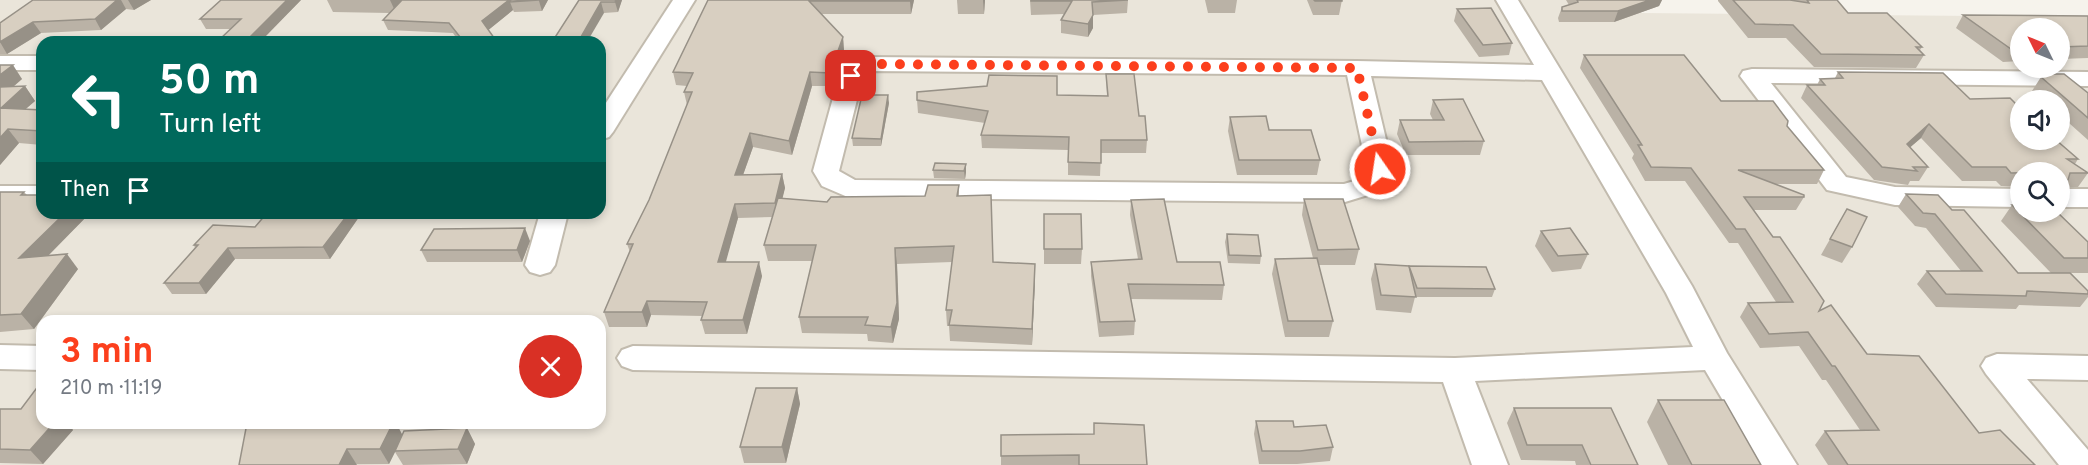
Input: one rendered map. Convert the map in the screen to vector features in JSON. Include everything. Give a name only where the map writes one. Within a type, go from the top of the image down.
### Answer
[{"type":"street","points":[[606,123],[684,0]]},
{"type":"street","points":[[1507,0],[1548,73],[1681,293],[1714,358],[1779,465]]},
{"type":"street","points":[[0,63],[36,63]]},
{"type":"street","points":[[1357,68],[1380,169],[1371,184],[1345,193],[850,189],[832,180],[826,171],[851,76],[855,69],[867,64],[1357,68],[1548,73]]},
{"type":"street","points":[[2010,198],[1895,196],[1837,184],[1752,76],[2088,79]]},
{"type":"street","points":[[0,195],[36,195]]},
{"type":"street","points":[[2070,198],[2088,198]]},
{"type":"street","points":[[540,265],[552,219]]},
{"type":"street","points":[[0,357],[36,358]]},
{"type":"street","points":[[633,358],[1455,370],[1714,358]]},
{"type":"street","points":[[2080,465],[1997,366],[2088,368]]},
{"type":"street","points":[[1455,370],[1490,465]]},
{"type":"shaded area","points":[[0,0],[1631,0],[1641,13],[2088,17],[2088,465],[0,465]]},
{"type":"building","points":[[33,0],[117,0],[95,19],[33,22],[0,42],[0,23]]},
{"type":"building","points":[[221,0],[287,0],[251,36],[223,36],[241,19],[200,19]]},
{"type":"building","points":[[402,0],[509,0],[482,21],[493,36],[459,36],[449,23],[383,20]]},
{"type":"building","points":[[511,0],[539,0],[510,2]]},
{"type":"building","points":[[579,0],[616,0],[615,2],[601,2],[581,36],[556,36]]},
{"type":"building","points":[[708,0],[910,1],[809,1],[843,37],[830,73],[810,72],[789,141],[750,133],[735,175],[782,174],[775,203],[735,204],[718,262],[759,262],[743,320],[701,320],[707,302],[647,301],[642,312],[604,312],[633,244],[627,244],[649,200],[692,92],[684,92],[693,73],[673,72]]},
{"type":"building","points":[[1031,0],[1128,0],[1092,2],[1093,15],[1088,24],[1061,20],[1072,1]]},
{"type":"building","points":[[1342,0],[1342,1],[1315,1]]},
{"type":"building","points":[[1577,0],[1650,0],[1618,11],[1562,11],[1562,7],[1578,2]]},
{"type":"building","points":[[1733,0],[1790,0],[1809,3],[1807,0],[1837,0],[1848,13],[1887,13],[1922,47],[1916,47],[1924,55],[1821,54],[1793,25],[1755,24]]},
{"type":"building","points":[[1491,8],[1512,43],[1483,45],[1457,9]]},
{"type":"building","points":[[1963,15],[2088,16],[2088,46],[2070,47],[2070,18],[2010,18],[2010,48]]},
{"type":"building","points":[[1584,55],[1684,55],[1721,101],[1773,101],[1788,121],[1787,126],[1824,170],[1738,170],[1804,195],[1804,197],[1744,197],[1773,237],[1780,237],[1824,301],[1819,311],[1831,305],[1867,354],[1919,356],[1979,433],[2000,430],[2035,465],[1848,465],[1825,431],[1879,430],[1835,366],[1832,366],[1808,332],[1769,334],[1748,303],[1793,302],[1745,229],[1736,229],[1691,168],[1651,167],[1638,145],[1642,145]]},
{"type":"building","points":[[0,65],[13,65],[0,75]]},
{"type":"building","points":[[1838,72],[1943,73],[1970,99],[2010,98],[2010,150],[2068,150],[2078,159],[2067,159],[2088,173],[2070,173],[2070,162],[2010,162],[2010,172],[2006,167],[1972,167],[1929,124],[1907,144],[1928,167],[1913,167],[1917,171],[1882,167],[1807,85],[1825,85],[1820,79],[1843,78]]},
{"type":"building","points":[[1106,74],[1134,74],[1139,116],[1145,116],[1147,140],[1101,140],[1101,163],[1068,162],[1069,137],[981,135],[988,111],[917,100],[917,92],[987,86],[989,75],[1057,76],[1057,95],[1108,96]]},
{"type":"building","points":[[2042,78],[2069,78],[2088,93],[2088,118],[2070,102],[2070,90],[2056,90]]},
{"type":"building","points":[[25,86],[1,108],[36,110],[36,131],[8,129],[0,138],[0,87]]},
{"type":"building","points":[[862,95],[888,95],[881,139],[852,138]]},
{"type":"building","points":[[1463,99],[1484,141],[1409,142],[1400,120],[1444,120],[1433,100]]},
{"type":"building","points":[[1266,116],[1269,130],[1311,130],[1320,160],[1239,160],[1230,117]]},
{"type":"building","points":[[935,163],[966,164],[964,171],[933,170]]},
{"type":"building","points":[[928,185],[959,185],[957,196],[991,195],[993,262],[1035,264],[1032,329],[949,325],[952,310],[946,310],[954,246],[895,248],[897,303],[891,327],[865,325],[868,317],[799,317],[816,245],[764,245],[778,198],[827,202],[831,197],[925,196]]},
{"type":"building","points":[[0,192],[24,192],[21,195],[36,195],[36,219],[59,219],[19,258],[67,254],[21,314],[0,315]]},
{"type":"building","points":[[1906,194],[1938,195],[1952,210],[1964,210],[2018,273],[2070,273],[2088,291],[2088,294],[2027,291],[2026,296],[1946,294],[1927,271],[1982,271],[1935,214],[1923,213]]},
{"type":"building","points":[[1164,199],[1177,262],[1220,262],[1224,285],[1128,284],[1135,321],[1100,322],[1091,262],[1142,259],[1131,200]]},
{"type":"building","points":[[1304,199],[1343,199],[1359,249],[1318,250]]},
{"type":"building","points":[[1847,209],[1867,217],[1852,247],[1830,239]]},
{"type":"building","points":[[1044,214],[1081,214],[1082,249],[1044,249]]},
{"type":"building","points":[[262,219],[344,219],[323,247],[228,248],[199,283],[164,283],[213,225],[255,227]]},
{"type":"building","points":[[2029,222],[2067,222],[2088,242],[2088,258],[2064,258]]},
{"type":"building","points":[[525,228],[517,250],[421,250],[434,229]]},
{"type":"building","points":[[1570,228],[1588,254],[1558,256],[1541,231]]},
{"type":"building","points":[[1227,234],[1258,235],[1261,256],[1229,255]]},
{"type":"building","points":[[1317,258],[1333,321],[1288,321],[1275,259]]},
{"type":"building","points":[[1375,264],[1409,266],[1416,297],[1381,295]]},
{"type":"building","points":[[1409,266],[1486,267],[1495,289],[1417,288]]},
{"type":"building","points":[[756,388],[797,388],[782,447],[740,447]]},
{"type":"building","points":[[36,389],[36,429],[49,429],[30,450],[0,449],[0,409],[21,409]]},
{"type":"building","points":[[1658,400],[1724,400],[1761,465],[1692,465]]},
{"type":"building","points":[[1514,408],[1611,408],[1638,465],[1591,465],[1582,445],[1527,445]]},
{"type":"building","points":[[1256,421],[1293,421],[1294,427],[1326,425],[1333,447],[1300,451],[1262,451]]},
{"type":"building","points":[[1094,423],[1144,425],[1147,465],[1079,465],[1079,455],[1001,456],[1001,435],[1094,434]]},
{"type":"building","points":[[246,429],[390,429],[380,449],[347,449],[339,465],[239,465]]},
{"type":"building","points":[[467,429],[458,449],[395,451],[404,431]]},
{"type":"route","points":[[851,76],[855,69],[867,64],[1357,68],[1380,169]]}]
